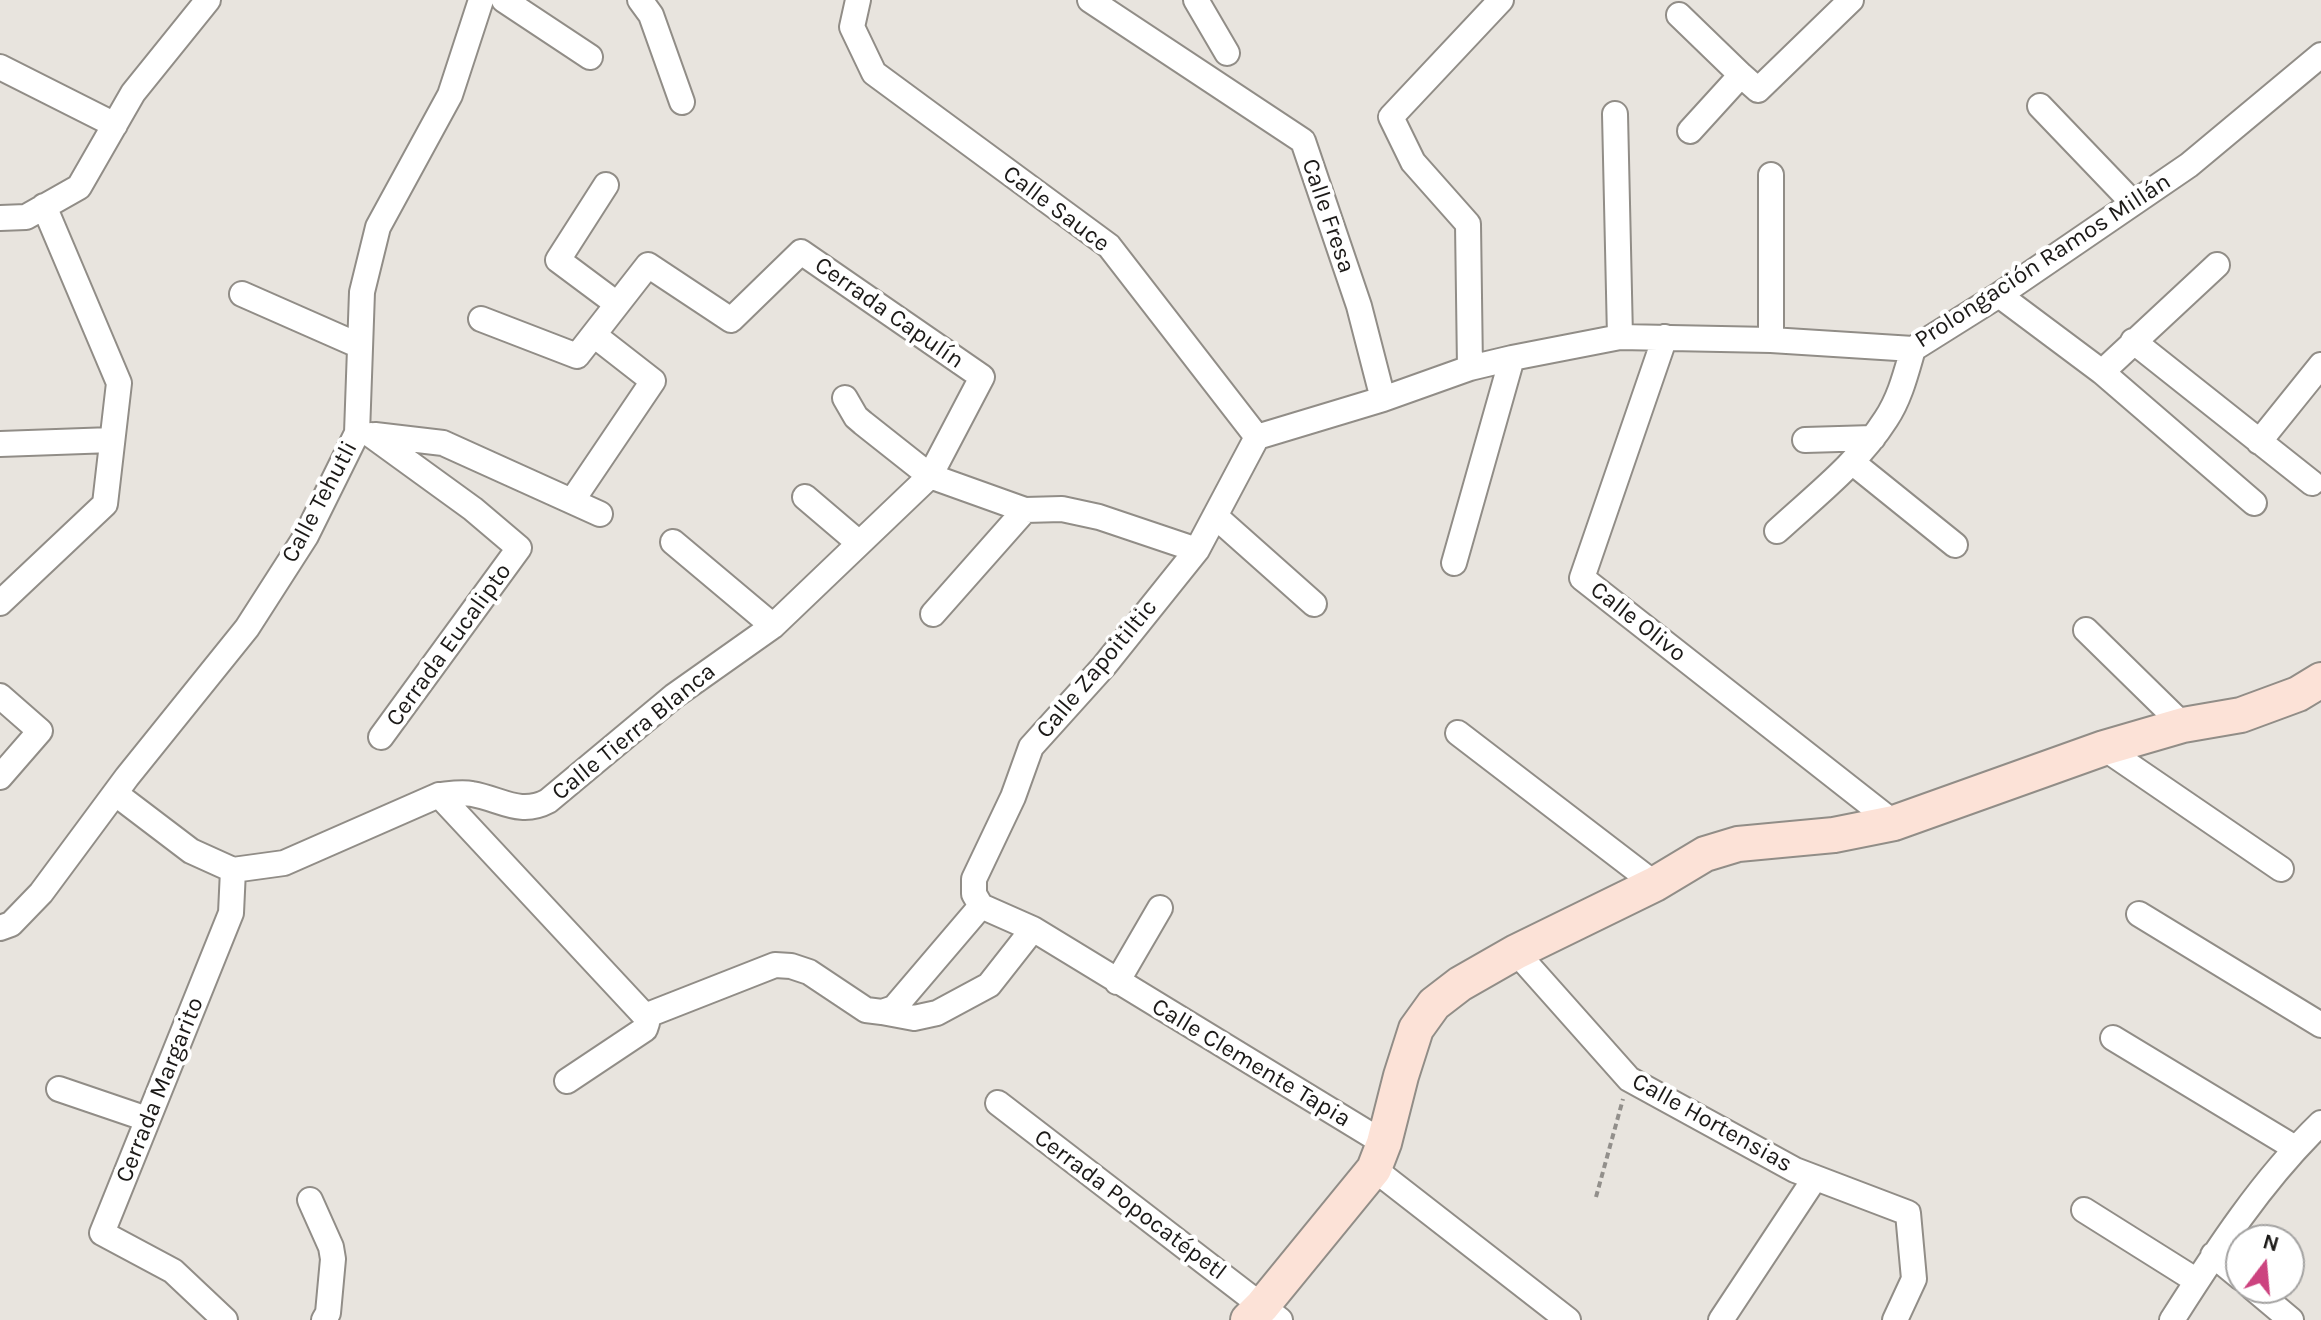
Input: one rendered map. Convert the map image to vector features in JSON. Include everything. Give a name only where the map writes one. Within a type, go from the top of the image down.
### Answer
[{"type":"street","points":[[0,218],[26,217],[79,187],[133,93],[208,0]]},
{"type":"street","name":"Calle Tehutli","points":[[0,928],[11,924],[41,893],[127,777],[247,628],[306,536],[364,434],[360,346],[362,292],[378,227],[450,95],[481,0]]},
{"type":"street","points":[[504,0],[590,57]]},
{"type":"street","name":"Calle Sauce","points":[[858,0],[852,27],[874,73],[1109,246],[1257,437]]},
{"type":"street","name":"Calle Fresa","points":[[1090,0],[1303,141],[1359,306],[1383,399]]},
{"type":"street","points":[[1196,0],[1227,53]]},
{"type":"street","points":[[1470,368],[1468,224],[1413,162],[1391,117],[1501,0]]},
{"type":"street","points":[[1690,131],[1851,0]]},
{"type":"street","points":[[645,8],[682,102]]},
{"type":"street","points":[[1679,15],[1750,82]]},
{"type":"street","name":"Prolongación Ramos Millán","points":[[1257,437],[1383,399],[1470,368],[1620,337],[1771,340],[1913,349],[1999,295],[2189,165],[2321,55]]},
{"type":"street","points":[[0,67],[115,125]]},
{"type":"street","points":[[2040,106],[2133,203]]},
{"type":"street","points":[[1615,114],[1620,337]]},
{"type":"street","points":[[1771,175],[1771,340]]},
{"type":"street","points":[[606,185],[558,260],[617,304]]},
{"type":"street","points":[[0,603],[105,504],[119,383],[44,206]]},
{"type":"street","name":"Cerrada Capulín","points":[[481,319],[577,356],[648,265],[731,320],[801,252],[982,377]]},
{"type":"street","points":[[2102,372],[2217,265]]},
{"type":"street","points":[[242,294],[360,346]]},
{"type":"street","points":[[1999,295],[2102,372],[2254,503]]},
{"type":"street","points":[[572,501],[653,381],[594,335]]},
{"type":"street","name":"Calle Olivo","points":[[1665,337],[1582,578],[1894,823]]},
{"type":"street","points":[[2133,341],[2312,483]]},
{"type":"street","points":[[1777,531],[1852,462],[1873,438],[1902,387],[1913,349]]},
{"type":"street","points":[[1454,563],[1512,358]]},
{"type":"street","points":[[2259,442],[2321,365]]},
{"type":"street","name":"Calle Tierra Blanca","points":[[233,870],[284,863],[439,795],[467,792],[514,806],[534,808],[548,801],[674,696],[773,626],[930,476],[982,377]]},
{"type":"street","points":[[845,398],[856,417],[930,476],[1025,510],[1062,509],[1099,517],[1197,550]]},
{"type":"street","points":[[364,434],[443,443],[600,514]]},
{"type":"street","name":"Cerrada Eucalipto","points":[[364,434],[473,509],[519,548],[381,737]]},
{"type":"street","name":"Calle Zapoitiltic","points":[[981,906],[974,894],[974,879],[1013,797],[1031,747],[1104,666],[1197,550],[1257,437]]},
{"type":"street","points":[[1805,440],[1873,438]]},
{"type":"street","points":[[0,444],[112,440]]},
{"type":"street","points":[[1852,462],[1955,545]]},
{"type":"street","points":[[805,497],[859,543]]},
{"type":"street","points":[[933,614],[1025,510]]},
{"type":"street","points":[[1215,516],[1314,604]]},
{"type":"street","points":[[673,542],[773,626]]},
{"type":"street","points":[[2086,630],[2183,725]]},
{"type":"street","points":[[1263,1315],[1379,1156],[1416,1029],[1434,1004],[1460,984],[1516,952],[1655,884],[1705,854],[1738,844],[1834,835],[1894,823],[2104,748],[2183,725],[2241,715],[2298,694],[2321,680]]},
{"type":"street","points":[[0,696],[40,731],[0,777]]},
{"type":"street","points":[[1458,733],[1655,884]]},
{"type":"street","points":[[2104,748],[2281,869]]},
{"type":"street","points":[[116,794],[191,851],[233,870]]},
{"type":"street","points":[[439,795],[645,1016],[645,1029],[567,1081]]},
{"type":"street","name":"Cerrada Margarito","points":[[225,1320],[173,1271],[102,1233],[231,913],[233,870]]},
{"type":"street","points":[[645,1016],[775,965],[809,972],[866,1010],[914,1018],[937,1013],[989,985],[1033,929],[981,906],[894,1008],[882,1012]]},
{"type":"street","points":[[1117,982],[1160,908]]},
{"type":"street","points":[[2139,914],[2321,1025]]},
{"type":"street","name":"Calle Clemente Tapia","points":[[1033,929],[1379,1156],[1568,1320]]},
{"type":"street","name":"Calle Hortensias","points":[[1516,952],[1629,1079],[1795,1170],[1908,1213],[1914,1279],[1895,1320]]},
{"type":"street","points":[[2113,1038],[2295,1148]]},
{"type":"street","points":[[59,1089],[147,1119]]},
{"type":"street","name":"Cerrada Popocatépetl","points":[[998,1103],[1263,1315]]},
{"type":"street","points":[[2172,1320],[2213,1255],[2295,1148],[2321,1123]]},
{"type":"street","points":[[1721,1320],[1815,1178]]},
{"type":"street","points":[[310,1200],[331,1247],[333,1259],[328,1313],[324,1320]]},
{"type":"street","points":[[2084,1210],[2197,1281]]},
{"type":"street","points":[[2213,1255],[2225,1265]]},
{"type":"street","points":[[2272,1304],[2291,1320]]},
{"type":"path","points":[[1596,1197],[1629,1079]]}]
